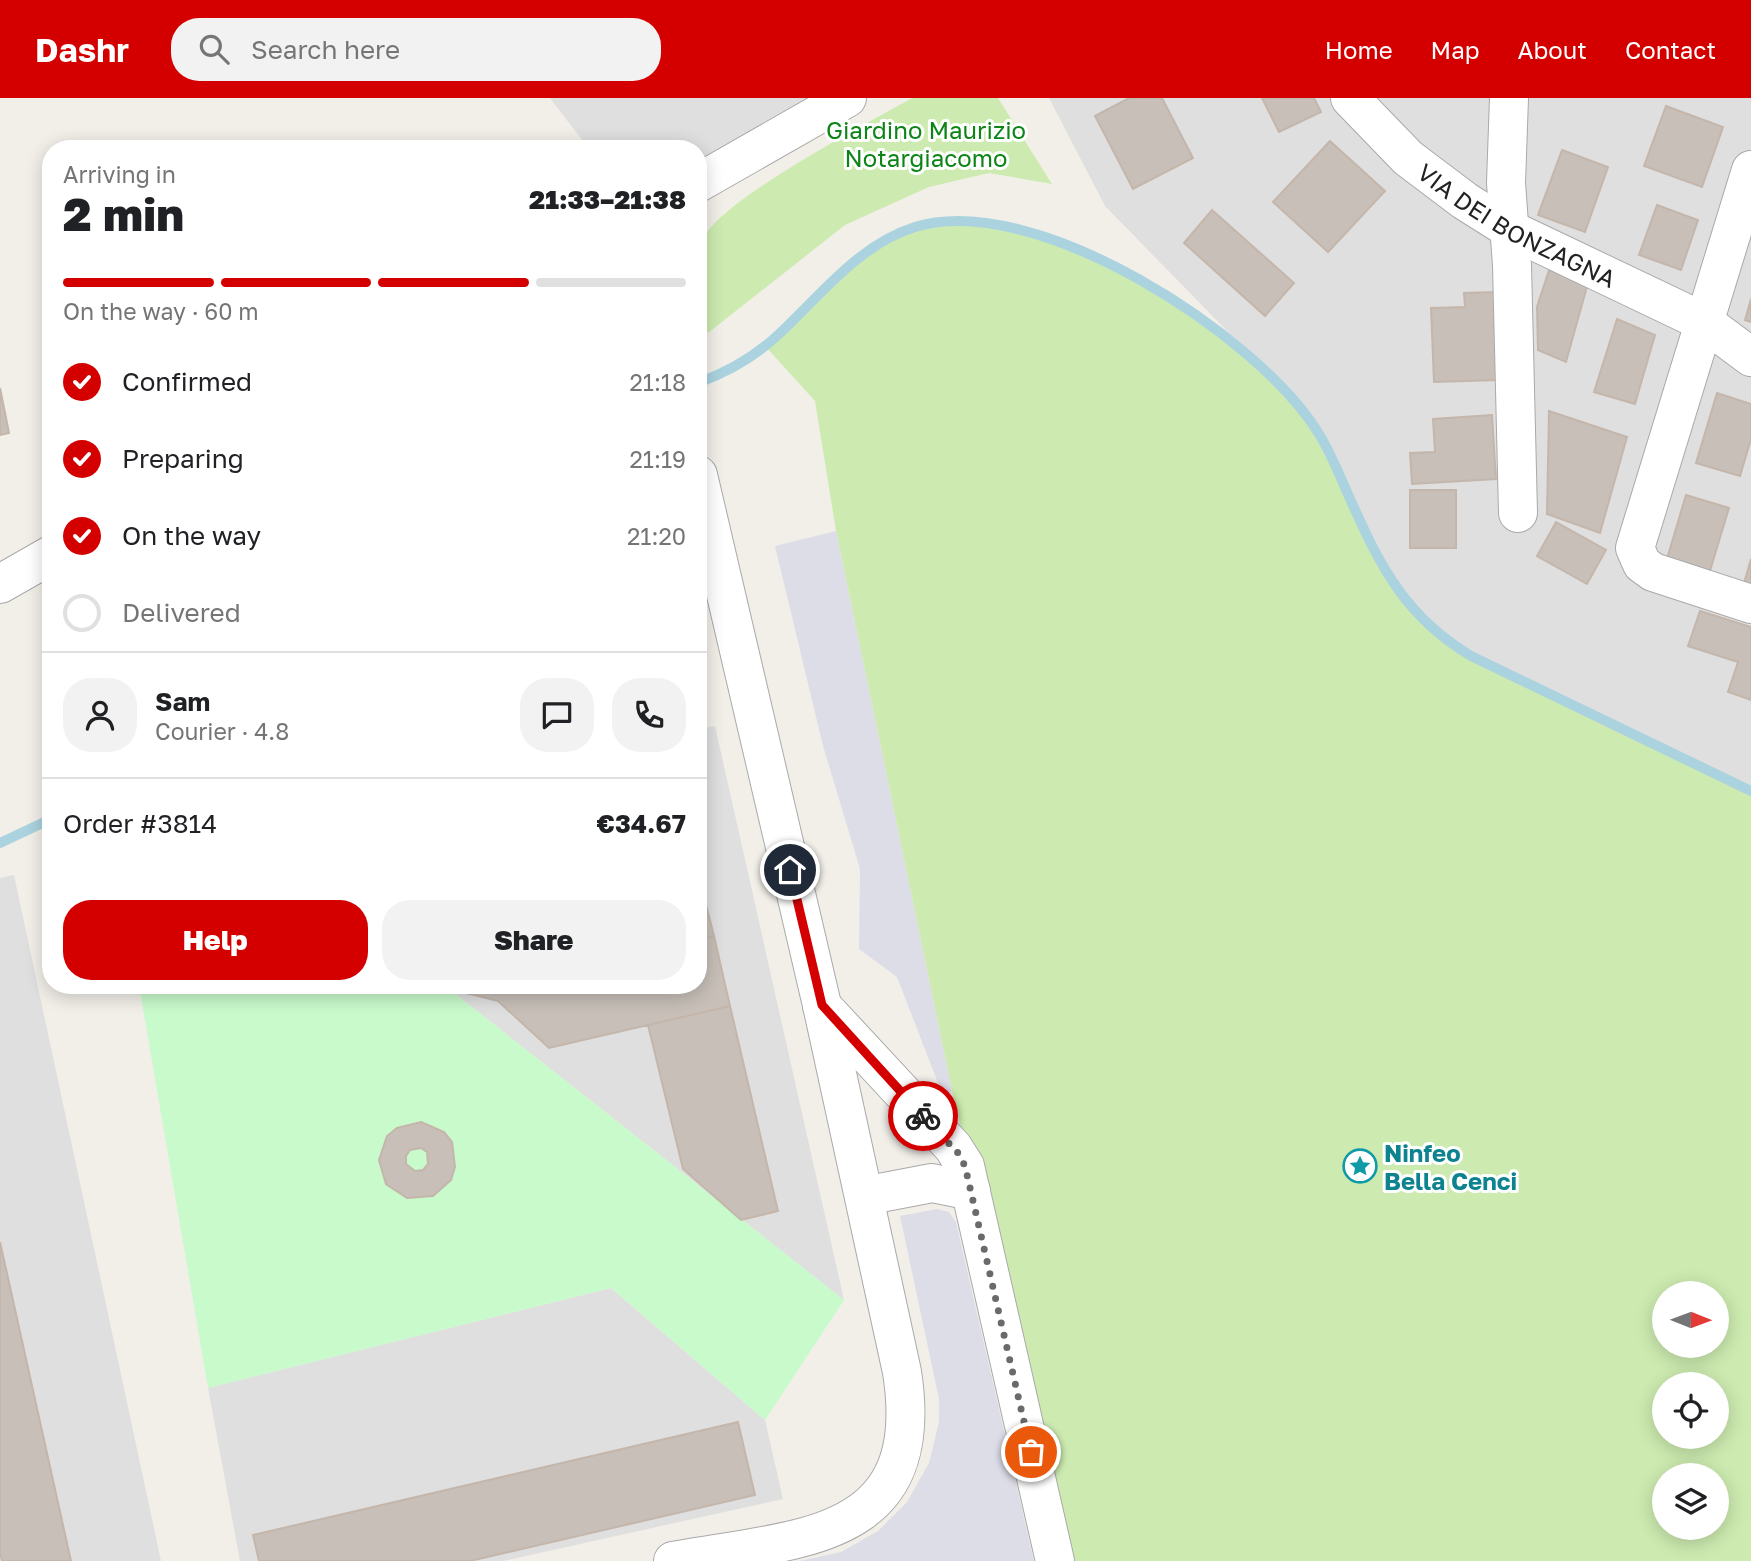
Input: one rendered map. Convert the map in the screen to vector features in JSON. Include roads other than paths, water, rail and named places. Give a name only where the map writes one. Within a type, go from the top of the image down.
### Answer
[{"type":"street","points":[[707,178],[847,98]]},
{"type":"street","name":"VIA DEI BONZAGNA","points":[[1350,98],[1388,140],[1429,176],[1511,230],[1704,323],[1751,357]]},
{"type":"street","points":[[1509,98],[1506,183],[1511,230],[1518,513]]},
{"type":"street","points":[[1751,170],[1636,537],[1637,557],[1642,564],[1660,575],[1751,604]]},
{"type":"street","points":[[673,1561],[804,1539],[830,1531],[854,1517],[875,1500],[893,1472],[906,1424],[905,1390],[864,1196],[707,513]]},
{"type":"street","points":[[0,584],[42,560]]},
{"type":"street","points":[[822,1005],[958,1153],[965,1166],[1055,1561]]},
{"type":"street","points":[[864,1196],[932,1183],[971,1191]]},
{"type":"waterway","points":[[707,379],[761,349],[858,258],[895,235],[915,227],[964,221],[1020,230],[1079,250],[1139,279],[1196,315],[1247,354],[1289,395],[1324,442],[1385,569],[1412,607],[1448,641],[1471,656],[1751,791]]},
{"type":"waterway","points":[[0,843],[42,823]]},
{"type":"place","name":"Ninfeo Bella Cenci","points":[[1360,1166]]},
{"type":"park label","name":"Giardino Maurizio Notargiacomo","points":[[926,143]]}]
